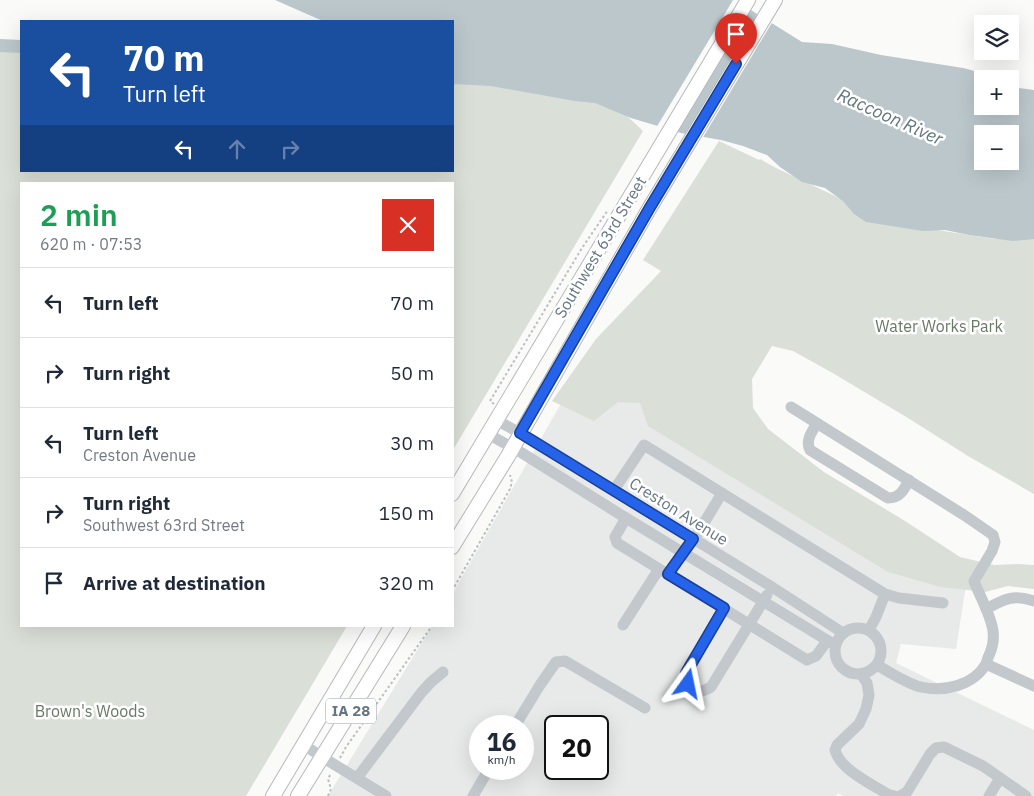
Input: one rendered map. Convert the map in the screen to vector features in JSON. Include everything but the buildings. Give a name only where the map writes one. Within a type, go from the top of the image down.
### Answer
[{"type":"main road","name":"Southwest 63rd Street","points":[[454,491],[748,0]]},
{"type":"main road","name":"Southwest 63rd Street","points":[[454,544],[649,209],[774,0]]},
{"type":"main road","name":"IA 28","points":[[273,796],[373,627]]},
{"type":"main road","name":"IA 28","points":[[298,796],[402,627]]},
{"type":"street","points":[[791,407],[993,535],[995,542],[992,551],[974,581],[993,631],[993,646],[986,664],[980,671],[970,680],[960,685],[946,689],[932,689],[919,687],[877,665]]},
{"type":"street","name":"Creston Avenue","points":[[499,415],[520,433],[772,587],[843,633]]},
{"type":"street","points":[[817,424],[809,437],[808,446],[810,450],[888,498],[898,496],[909,480]]},
{"type":"street","name":"Creston Avenue","points":[[488,434],[831,643]]},
{"type":"street","points":[[614,490],[644,445],[885,594],[899,598],[943,604]]},
{"type":"street","points":[[623,625],[664,572],[698,533],[722,493]]},
{"type":"street","points":[[626,518],[615,536],[617,543],[807,660],[816,656],[831,643],[840,636],[843,633],[853,628],[861,627],[869,630],[879,640],[882,647],[882,655],[877,665],[868,672],[853,674],[840,666],[831,643]]},
{"type":"street","points":[[724,608],[686,673],[688,684],[696,691],[704,691],[711,687],[772,587]]},
{"type":"street","points":[[869,630],[885,594]]},
{"type":"street","points":[[986,609],[1005,599],[1017,597],[1034,601]]},
{"type":"street","points":[[522,715],[556,662],[565,661],[645,708]]},
{"type":"street","points":[[986,664],[1034,686]]},
{"type":"street","points":[[357,778],[421,693],[443,672]]},
{"type":"street","points":[[861,674],[867,683],[869,695],[866,710],[859,724],[837,745],[835,750],[836,756],[848,769],[894,796]]},
{"type":"street","points":[[304,745],[386,796]]},
{"type":"street","points":[[900,796],[907,792],[930,754],[936,748],[944,747],[983,766],[1026,796]]},
{"type":"street","points":[[989,796],[1000,778]]},
{"type":"street","points":[[473,796],[482,780]]},
{"type":"path","points":[[499,415],[490,402],[582,248],[611,206]]},
{"type":"path","points":[[454,587],[510,489],[512,482],[508,472]]},
{"type":"path","points":[[328,796],[331,789],[328,779],[346,747],[431,627]]},
{"type":"shaded area","points":[[596,342],[969,566],[956,649],[901,644],[896,663],[1034,730],[1034,796],[843,796],[838,793],[836,796],[328,796],[431,627],[454,627],[454,591]]},
{"type":"green space","name":"Brown's Woods","points":[[0,45],[20,46],[20,172],[454,172],[454,69],[593,84],[643,131],[454,448],[454,182],[20,182],[20,627],[346,627],[246,796],[0,796]]},
{"type":"green space","name":"Water Works Park","points":[[719,141],[892,223],[995,239],[1025,211],[1034,211],[1034,494],[793,351],[772,346],[752,379],[753,408],[768,429],[824,472],[960,557],[994,565],[1034,565],[1034,589],[1008,586],[985,592],[941,587],[888,572],[648,426],[640,403],[618,402],[594,421],[552,401],[596,339],[661,271],[643,260]]},
{"type":"water","name":"Raccoon River","points":[[275,0],[735,0],[802,42],[832,44],[881,55],[974,71],[974,115],[1019,115],[1019,88],[1034,90],[1034,239],[1013,241],[945,230],[923,231],[866,222],[854,214],[843,201],[825,188],[802,182],[780,167],[767,155],[721,140],[681,133],[631,118],[595,103],[491,86],[454,84],[454,20],[321,20]]},
{"type":"water","points":[[0,39],[20,40],[20,53],[0,52]]},
{"type":"pier","points":[[733,0],[740,0],[751,7],[674,133],[656,128]]},
{"type":"pier","points":[[759,12],[773,21],[702,139],[684,136]]},
{"type":"route","points":[[688,684],[686,673],[724,608],[668,574],[693,539],[520,433],[649,209],[736,64]]}]
